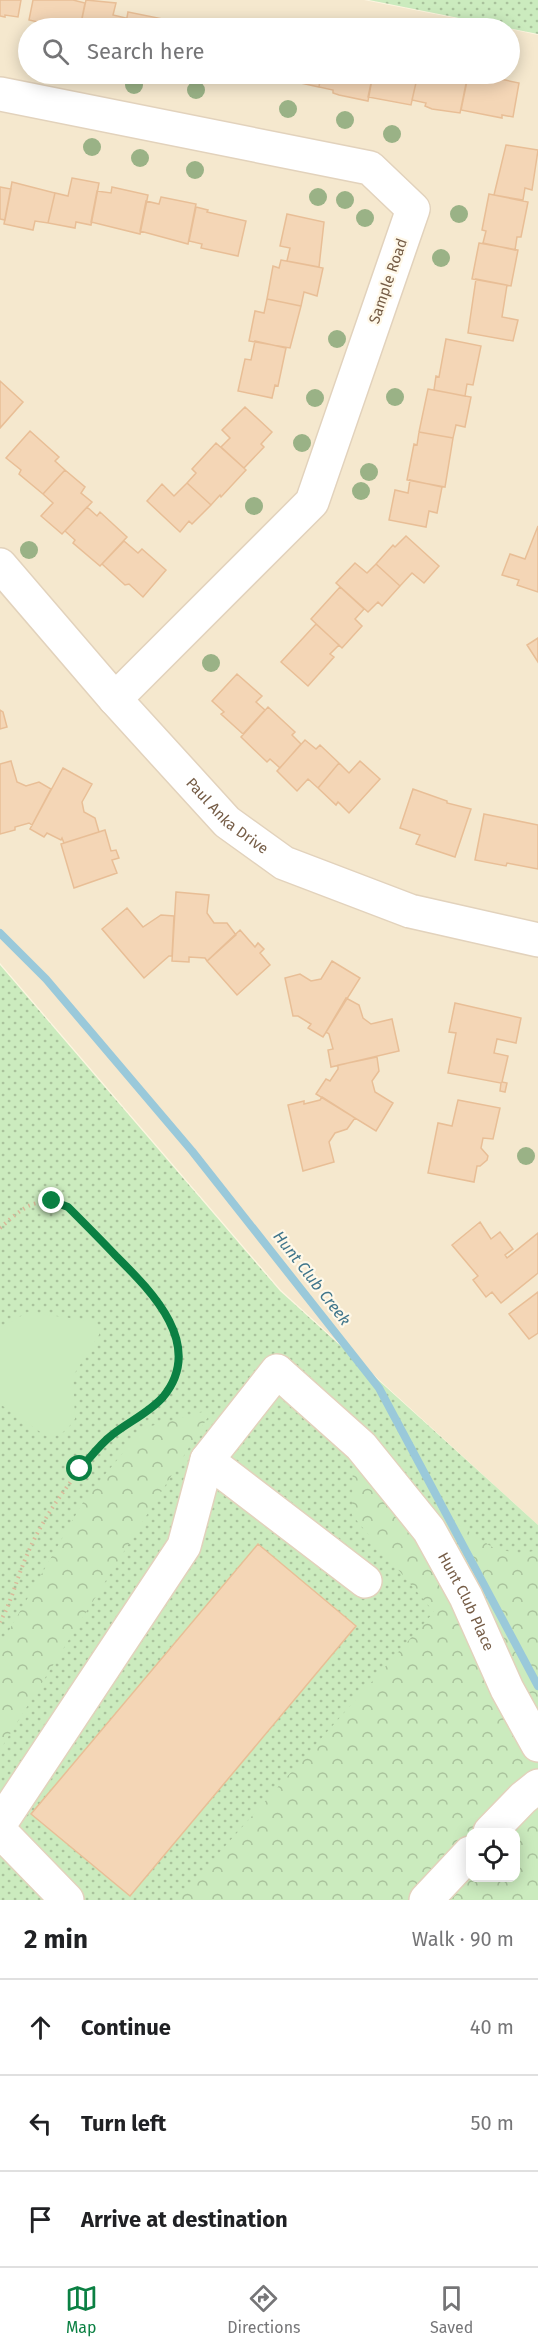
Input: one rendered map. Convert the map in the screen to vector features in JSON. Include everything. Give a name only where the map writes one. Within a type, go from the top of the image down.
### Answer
[{"type":"street","name":"Sample Road","points":[[0,94],[370,168],[413,209],[312,502],[115,699]]},
{"type":"street","name":"Paul Anka Drive","points":[[0,565],[115,699],[227,822],[284,863],[410,911],[538,940]]},
{"type":"street","name":"Hunt Club Place","points":[[207,1460],[277,1371],[361,1446],[429,1530],[466,1597],[507,1689],[538,1745]]},
{"type":"street","points":[[0,1824],[184,1546],[207,1460],[365,1581]]},
{"type":"street","points":[[495,1828],[523,1798],[538,1786]]},
{"type":"street","points":[[0,1831],[67,1900]]},
{"type":"street","points":[[426,1900],[466,1858]]},
{"type":"path","points":[[0,1228],[21,1210],[38,1202],[52,1201],[68,1207],[139,1278],[153,1296],[175,1330],[179,1352],[173,1379],[164,1396],[152,1408],[110,1436],[80,1469],[40,1526],[0,1622]]},
{"type":"shaded area","points":[[0,0],[364,0],[455,18],[18,18],[18,84],[520,84],[520,31],[538,35],[538,1525],[281,1290],[0,963]]},
{"type":"green space","points":[[369,0],[538,0],[538,34],[520,30],[520,18],[458,18]]},
{"type":"green space","points":[[0,965],[280,1291],[538,1525],[538,1765],[474,1828],[466,1828],[466,1836],[401,1900],[0,1900]]},
{"type":"green space","points":[[28,1312],[90,1321],[99,1329],[99,1335],[73,1376],[75,1419],[66,1430],[55,1436],[46,1436],[0,1404],[0,1328]]},
{"type":"green space","points":[[213,1409],[0,1750],[0,1646],[86,1497],[144,1428]]},
{"type":"green space","points":[[353,1454],[492,1547],[519,1554],[538,1550],[538,1900],[177,1900],[434,1612],[352,1515]]},
{"type":"building","points":[[0,0],[21,0],[18,17],[0,16]]},
{"type":"building","points":[[33,0],[73,0],[85,3],[82,18],[29,18]]},
{"type":"building","points":[[86,0],[116,3],[113,15],[126,18],[82,18]]},
{"type":"building","points":[[128,12],[158,18],[127,18]]},
{"type":"building","points":[[319,84],[371,84],[368,101],[339,95],[333,93],[333,90],[319,87]]},
{"type":"building","points":[[371,84],[416,84],[411,105],[368,97]]},
{"type":"building","points":[[416,84],[466,84],[460,113],[432,109],[425,106],[426,103],[412,100]]},
{"type":"building","points":[[466,84],[519,84],[513,117],[502,115],[502,118],[461,110]]},
{"type":"building","points":[[506,145],[538,150],[532,190],[525,188],[523,200],[494,195]]},
{"type":"building","points":[[72,178],[99,183],[91,225],[76,222],[75,228],[48,223],[55,193],[68,196]]},
{"type":"building","points":[[12,182],[55,193],[48,223],[35,221],[33,230],[4,224]]},
{"type":"building","points":[[0,187],[11,189],[5,220],[0,219]]},
{"type":"building","points":[[112,187],[148,195],[140,234],[91,222],[97,191],[111,193]]},
{"type":"building","points":[[489,194],[528,202],[521,237],[517,237],[515,250],[483,243],[486,231],[482,230]]},
{"type":"building","points":[[161,197],[196,204],[188,244],[140,231],[146,201],[159,204]]},
{"type":"building","points":[[196,207],[208,210],[207,212],[246,221],[238,256],[201,248],[202,244],[189,241]]},
{"type":"building","points":[[287,214],[324,222],[319,267],[287,261],[290,248],[280,246]]},
{"type":"building","points":[[479,243],[518,250],[511,286],[472,279]]},
{"type":"building","points":[[281,260],[323,268],[317,296],[304,292],[301,306],[267,299],[273,266],[279,268]]},
{"type":"building","points":[[476,279],[507,285],[502,317],[518,320],[513,341],[468,333]]},
{"type":"building","points":[[267,299],[301,306],[290,348],[249,341],[255,311],[264,313]]},
{"type":"building","points":[[446,339],[481,346],[473,385],[467,384],[465,396],[434,390],[436,376],[439,377]]},
{"type":"building","points":[[255,341],[286,348],[278,386],[275,385],[272,398],[238,391],[245,359],[251,360]]},
{"type":"building","points":[[0,381],[23,402],[0,428]]},
{"type":"building","points":[[428,389],[471,397],[465,427],[456,425],[453,438],[419,432]]},
{"type":"building","points":[[245,407],[272,432],[261,444],[264,447],[244,468],[221,447],[230,438],[222,430]]},
{"type":"building","points":[[30,431],[59,457],[55,461],[65,470],[43,494],[19,474],[21,470],[6,458]]},
{"type":"building","points":[[419,432],[453,438],[445,487],[407,480],[414,444],[417,445]]},
{"type":"building","points":[[216,443],[246,470],[211,505],[187,483],[196,473],[192,469]]},
{"type":"building","points":[[65,470],[85,487],[81,493],[92,502],[62,534],[41,516],[53,503],[43,494]]},
{"type":"building","points":[[410,480],[442,487],[437,513],[429,511],[426,527],[389,520],[395,490],[408,493]]},
{"type":"building","points":[[187,483],[211,505],[192,524],[189,521],[180,532],[147,501],[162,484],[174,496]]},
{"type":"building","points":[[87,507],[97,516],[100,512],[127,537],[100,566],[73,543],[75,540],[65,531]]},
{"type":"building","points":[[538,526],[538,592],[517,585],[519,580],[502,575],[510,554],[525,559]]},
{"type":"building","points":[[406,536],[439,566],[424,583],[412,573],[400,586],[376,564],[393,545],[395,547]]},
{"type":"building","points":[[124,541],[138,553],[142,549],[166,570],[143,597],[129,584],[125,585],[102,564]]},
{"type":"building","points":[[355,563],[367,573],[376,564],[400,586],[382,606],[378,602],[368,612],[336,583]]},
{"type":"building","points":[[340,587],[364,609],[355,619],[362,626],[342,648],[311,619]]},
{"type":"building","points":[[316,624],[339,645],[330,654],[334,657],[308,686],[281,662]]},
{"type":"building","points":[[538,638],[538,662],[527,645]]},
{"type":"building","points":[[237,674],[262,696],[256,702],[265,710],[243,734],[221,714],[224,712],[212,701]]},
{"type":"building","points":[[268,707],[295,732],[292,735],[301,744],[280,768],[270,759],[267,762],[241,737]]},
{"type":"building","points":[[0,710],[3,712],[7,727],[0,729]]},
{"type":"building","points":[[305,740],[316,749],[320,745],[339,763],[318,788],[308,779],[297,791],[277,771]]},
{"type":"building","points":[[11,761],[17,782],[26,786],[39,782],[51,789],[32,825],[29,823],[0,834],[0,764]]},
{"type":"building","points":[[360,761],[380,779],[349,813],[338,802],[336,805],[318,788],[339,763],[349,773]]},
{"type":"building","points":[[63,768],[92,784],[82,802],[84,812],[95,818],[99,832],[64,843],[62,838],[61,840],[47,833],[44,837],[30,829]]},
{"type":"building","points":[[413,789],[447,801],[447,803],[471,809],[455,857],[416,844],[420,835],[400,828]]},
{"type":"building","points":[[484,814],[538,825],[538,869],[475,860]]},
{"type":"building","points":[[105,830],[111,851],[116,850],[119,858],[112,860],[117,873],[74,888],[61,844]]},
{"type":"building","points":[[176,892],[209,895],[207,913],[214,923],[227,923],[236,935],[207,961],[205,958],[189,957],[189,962],[172,961]]},
{"type":"building","points":[[127,908],[143,927],[161,915],[174,916],[172,956],[169,956],[144,978],[102,929]]},
{"type":"building","points":[[240,930],[255,947],[258,943],[264,949],[260,953],[270,965],[237,995],[207,961]]},
{"type":"building","points":[[332,961],[360,978],[323,1037],[308,1028],[311,1024],[298,1016],[293,1016],[285,978],[300,974],[311,981],[321,979]]},
{"type":"building","points":[[346,998],[359,1005],[363,1018],[371,1024],[392,1019],[399,1051],[331,1067],[328,1050],[333,1049],[329,1034],[326,1032]]},
{"type":"building","points":[[455,1003],[521,1018],[516,1043],[497,1039],[494,1053],[508,1056],[502,1082],[507,1083],[505,1092],[500,1091],[501,1083],[448,1073],[456,1033],[449,1032]]},
{"type":"building","points":[[377,1057],[379,1071],[372,1081],[375,1092],[393,1103],[376,1131],[316,1094],[326,1079],[330,1081],[338,1065]]},
{"type":"building","points":[[322,1097],[355,1118],[347,1129],[335,1133],[329,1142],[334,1162],[303,1171],[288,1105],[304,1101],[304,1104],[320,1100]]},
{"type":"building","points":[[458,1100],[500,1108],[493,1139],[483,1138],[481,1148],[488,1156],[487,1160],[477,1166],[474,1182],[428,1173],[438,1123],[452,1126]]},
{"type":"building","points":[[480,1222],[491,1239],[500,1232],[513,1249],[505,1255],[507,1258],[538,1233],[538,1273],[501,1303],[492,1292],[486,1297],[473,1280],[478,1276],[452,1245]]},
{"type":"building","points":[[538,1292],[538,1333],[529,1339],[509,1314]]},
{"type":"building","points":[[258,1544],[356,1626],[130,1896],[31,1814]]},
{"type":"waterway","name":"Hunt Club Creek","points":[[0,933],[46,979],[192,1151],[379,1388],[538,1686]]},
{"type":"route","points":[[52,1201],[68,1207],[139,1278],[169,1318],[178,1342],[178,1362],[173,1379],[164,1396],[152,1408],[110,1436],[80,1469]]}]
